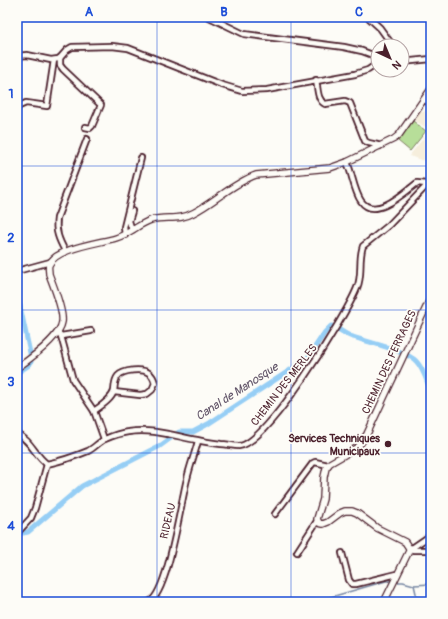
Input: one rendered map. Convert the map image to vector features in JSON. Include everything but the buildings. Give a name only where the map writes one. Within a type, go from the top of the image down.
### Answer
[{"type":"street","points":[[209,17],[244,34],[344,47],[370,54]]},
{"type":"street","points":[[368,17],[388,38]]},
{"type":"street","points":[[17,56],[27,55],[54,60],[60,58],[72,47],[112,46],[128,48],[222,85],[242,91],[267,90],[361,72],[370,67]]},
{"type":"street","points":[[60,58],[60,65],[101,105],[91,128],[85,127]]},
{"type":"street","points":[[410,61],[431,59]]},
{"type":"street","points":[[17,107],[26,103],[47,106],[54,60]]},
{"type":"street","points":[[316,80],[321,102],[325,104],[345,101],[350,103],[365,141],[380,146]]},
{"type":"street","points":[[17,272],[50,262],[65,251],[125,235],[152,220],[178,218],[190,215],[245,179],[256,175],[327,169],[347,162],[394,139],[399,135],[431,89]]},
{"type":"street","points":[[424,100],[431,104]]},
{"type":"street","points":[[65,251],[57,236],[57,218],[87,139]]},
{"type":"street","points":[[125,235],[124,227],[140,158]]},
{"type":"street","points":[[347,162],[360,199],[369,207],[377,208],[385,206],[417,183],[429,183]]},
{"type":"street","name":"CHEMIN DES MERLES","points":[[47,464],[87,451],[100,444],[104,439],[128,432],[141,431],[171,434],[198,441],[241,446],[253,440],[297,386],[319,356],[338,325],[359,283],[363,246],[389,225],[429,183]]},
{"type":"street","points":[[132,230],[129,221],[137,186]]},
{"type":"street","points":[[17,368],[59,334],[62,324],[62,317],[49,274],[50,262]]},
{"type":"street","name":"CHEMIN DES FERRAGES","points":[[328,465],[351,451],[363,441],[431,297]]},
{"type":"street","points":[[59,334],[91,331]]},
{"type":"street","points":[[59,334],[73,380],[94,411],[104,439]]},
{"type":"street","points":[[94,411],[114,392],[114,385],[117,378],[125,372],[146,371],[152,376],[155,383],[152,390],[142,395],[114,392]]},
{"type":"street","points":[[17,434],[24,439],[47,464],[39,498],[31,518],[19,531]]},
{"type":"street","name":"RIDEAU","points":[[149,602],[155,598],[161,585],[179,521],[187,479],[198,441]]},
{"type":"street","points":[[275,514],[313,463],[315,462],[328,465],[325,471],[323,499],[317,521],[297,552]]},
{"type":"street","points":[[317,521],[319,524],[323,524],[328,522],[340,512],[357,512],[377,528],[405,542],[411,549],[431,550]]},
{"type":"street","points":[[384,602],[411,549],[431,536]]},
{"type":"street","points":[[342,553],[348,580],[352,584],[395,578]]},
{"type":"shaded area","points":[[427,107],[431,109],[431,165],[428,162],[409,156],[430,130],[414,120],[421,110],[424,112]]},
{"type":"green space","points":[[413,121],[426,131],[410,151],[398,141]]},
{"type":"waterway","name":"Canal de Manosque","points":[[17,292],[31,362],[28,366],[17,373]]},
{"type":"waterway","name":"Canal de Manosque","points":[[17,528],[23,533],[28,532],[82,486],[160,446],[179,432],[193,432],[208,424],[307,359],[325,332],[331,326],[350,336],[396,350],[411,357],[421,368],[431,392]]},
{"type":"waterway","points":[[314,602],[386,581],[392,581]]},
{"type":"waterway","points":[[395,582],[403,582],[414,585],[431,584]]},
{"type":"waterway","points":[[414,585],[418,602]]},
{"type":"place","name":"Services Techniques Municipaux","points":[[388,444]]}]
